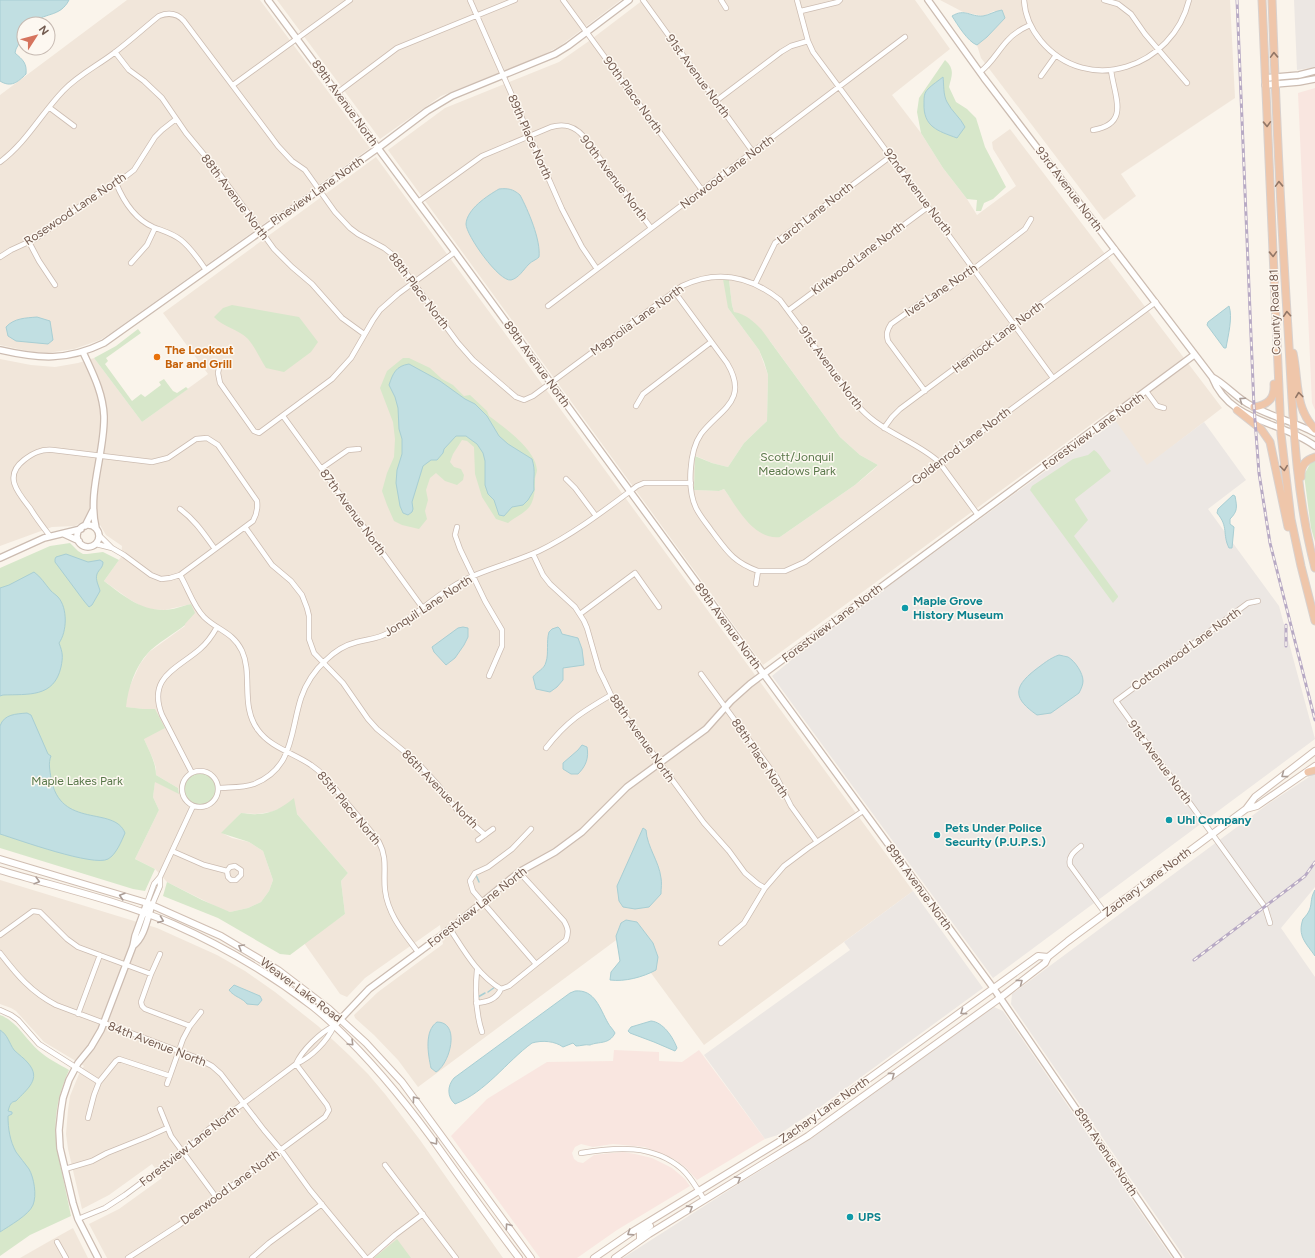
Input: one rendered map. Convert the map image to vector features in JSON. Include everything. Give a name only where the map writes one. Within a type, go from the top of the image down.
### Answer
[{"type":"highway","name":"County Road 81","points":[[1262,0],[1280,419],[1288,497],[1298,554],[1315,620]]},
{"type":"highway","name":"County Road 81","points":[[1272,0],[1280,207],[1292,423],[1304,519],[1315,568]]},
{"type":"highway","points":[[1254,407],[1267,403],[1273,396],[1272,339],[1275,320]]},
{"type":"highway","points":[[1288,330],[1300,402],[1307,420],[1315,429]]},
{"type":"highway","points":[[1237,410],[1261,429],[1270,442],[1288,527],[1298,554]]},
{"type":"highway","points":[[1304,519],[1306,508],[1301,474],[1302,467],[1309,459],[1315,457]]},
{"type":"main road","name":"Zachary Lane North","points":[[615,1258],[704,1199],[808,1136],[1000,998],[1045,963],[1048,957],[1246,809],[1255,797],[1315,751]]},
{"type":"main road","name":"Zachary Lane North","points":[[1246,809],[1257,806],[1311,771],[1315,766]]},
{"type":"main road","name":"Weaver Lake Road","points":[[0,859],[150,904],[221,936],[252,954],[294,982],[341,1019],[402,1082],[531,1258]]},
{"type":"main road","name":"Weaver Lake Road","points":[[0,870],[146,913],[173,924],[239,958],[269,976],[313,1007],[372,1063],[396,1090],[418,1118],[518,1258]]},
{"type":"main road","name":"Zachary Lane North","points":[[594,1258],[667,1210],[795,1132],[1038,956],[1048,957]]},
{"type":"main road","points":[[640,1240],[640,1234],[644,1229],[661,1218],[667,1210]]},
{"type":"street","name":"89th Avenue North","points":[[268,0],[455,252],[994,989],[1178,1258]]},
{"type":"street","points":[[233,85],[350,0]]},
{"type":"street","name":"89th Place North","points":[[470,0],[572,230],[597,269]]},
{"type":"street","points":[[337,93],[397,48],[515,0]]},
{"type":"street","name":"90th Place North","points":[[563,0],[702,190]]},
{"type":"street","name":"Pineview Lane North","points":[[0,350],[42,357],[62,356],[83,352],[104,343],[439,103],[452,96],[556,54],[628,0]]},
{"type":"street","name":"91st Avenue North","points":[[643,0],[753,152]]},
{"type":"street","points":[[721,0],[726,8]]},
{"type":"street","name":"92nd Avenue North","points":[[797,0],[808,41],[813,52],[928,206],[1053,378]]},
{"type":"street","points":[[801,11],[838,2],[840,0]]},
{"type":"street","name":"93rd Avenue North","points":[[928,0],[980,72],[1212,377],[1243,401],[1254,407],[1315,433]]},
{"type":"street","points":[[1024,0],[1030,25],[1046,46],[1056,55],[1076,65],[1088,68],[1111,70],[1136,64],[1159,50],[1176,30],[1189,0]]},
{"type":"street","points":[[1104,0],[1118,4],[1125,8],[1188,83]]},
{"type":"street","name":"88th Place North","points":[[115,52],[159,16],[176,14],[184,21],[281,150],[292,161],[305,170],[342,220],[358,234],[389,251],[465,352],[481,368],[516,397],[524,400],[550,383]]},
{"type":"street","points":[[980,72],[991,63],[1000,49],[1014,34],[1030,25]]},
{"type":"street","name":"Norwood Lane North","points":[[548,306],[905,37]]},
{"type":"street","points":[[716,101],[781,52],[791,46],[808,41]]},
{"type":"street","points":[[0,162],[16,149],[26,138],[62,92],[77,78],[115,52]]},
{"type":"street","name":"88th Avenue North","points":[[115,52],[129,70],[162,98],[186,133],[216,169],[260,231],[283,258],[312,284],[342,318],[364,334]]},
{"type":"street","points":[[1041,76],[1056,55]]},
{"type":"street","points":[[1092,130],[1101,129],[1110,124],[1117,113],[1117,100],[1111,70]]},
{"type":"street","points":[[1275,81],[1315,71]]},
{"type":"street","points":[[1265,82],[1299,82],[1315,78]]},
{"type":"street","points":[[50,108],[74,126]]},
{"type":"street","name":"Rosewood Lane North","points":[[0,257],[48,231],[94,196],[126,177],[134,170],[155,137],[176,119]]},
{"type":"street","name":"90th Avenue North","points":[[418,202],[482,156],[552,127],[563,125],[575,128],[580,132],[651,228]]},
{"type":"street","name":"Larch Lane North","points":[[756,284],[775,243],[890,156]]},
{"type":"street","points":[[116,183],[127,203],[143,221],[155,228],[171,233],[180,239],[206,270]]},
{"type":"street","name":"Kirkwood Lane North","points":[[789,310],[928,206]]},
{"type":"street","name":"Ives Lane North","points":[[925,391],[888,341],[887,330],[891,324],[914,307],[949,288],[974,269],[1025,229],[1031,219]]},
{"type":"street","points":[[131,263],[147,244],[155,228]]},
{"type":"street","points":[[29,242],[39,261],[55,285]]},
{"type":"street","name":"Hemlock Lane North","points":[[884,428],[896,413],[1115,249]]},
{"type":"street","points":[[219,368],[218,373],[220,384],[254,431],[259,433],[332,379],[351,358],[364,334],[380,310],[413,282],[455,252]]},
{"type":"street","name":"Magnolia Lane North","points":[[550,383],[674,291],[692,282],[715,276],[730,277],[756,284]]},
{"type":"street","name":"91st Avenue North","points":[[756,284],[780,300],[789,310],[869,418],[924,450],[939,462],[978,515]]},
{"type":"street","points":[[674,291],[732,370],[734,378],[734,394],[727,408],[701,434],[692,457],[691,483],[695,507],[725,548],[738,562],[758,571],[756,584]]},
{"type":"street","name":"Goldenrod Lane North","points":[[758,571],[785,571],[805,562],[1156,302]]},
{"type":"street","points":[[636,406],[643,394],[712,342]]},
{"type":"street","points":[[50,536],[16,487],[13,479],[17,466],[33,453],[47,450],[100,456],[146,462],[168,458],[190,442],[196,439],[207,438],[218,445],[257,501],[257,515],[252,522],[180,575],[170,578],[161,579],[151,575],[112,548],[99,535],[96,528],[93,510],[100,456],[103,422],[102,402],[96,381],[83,352]]},
{"type":"street","name":"Forestview Lane North","points":[[78,1219],[115,1202],[183,1152],[209,1129],[296,1064],[302,1053],[325,1031],[334,1026],[369,989],[450,929],[519,872],[568,843],[588,827],[618,794],[706,729],[740,692],[763,674],[1194,355]]},
{"type":"street","name":"93rd Avenue North","points":[[1212,377],[1216,388],[1223,398],[1237,410],[1293,433],[1315,446]]},
{"type":"street","points":[[1146,391],[1157,406],[1164,408]]},
{"type":"street","name":"87th Avenue North","points":[[283,416],[422,607]]},
{"type":"street","points":[[322,468],[348,450],[359,449]]},
{"type":"street","points":[[566,479],[575,488],[596,516]]},
{"type":"street","name":"Jonquil Lane North","points":[[218,788],[253,784],[266,778],[276,769],[288,752],[303,693],[311,678],[323,662],[332,654],[346,646],[388,633],[422,607],[452,587],[473,576],[533,554],[554,543],[596,516],[637,486],[644,483],[691,483]]},
{"type":"street","points":[[180,509],[197,525],[215,549]]},
{"type":"street","points":[[79,541],[78,536],[93,510]]},
{"type":"street","points":[[0,558],[50,536],[64,534],[91,526],[96,528]]},
{"type":"street","name":"86th Avenue North","points":[[245,527],[272,565],[291,581],[302,595],[307,608],[308,632],[314,652],[343,683],[368,719],[377,729],[417,762],[438,784],[457,810],[485,835]]},
{"type":"street","points":[[457,527],[457,543],[485,601],[500,625],[502,634],[502,646],[489,676]]},
{"type":"street","points":[[64,534],[79,541],[86,547],[91,547],[96,544],[99,540],[99,535]]},
{"type":"street","points":[[96,544],[112,548]]},
{"type":"street","name":"88th Avenue North","points":[[533,554],[543,575],[580,614],[588,628],[600,670],[611,695],[704,823],[729,851],[745,873],[764,888]]},
{"type":"street","points":[[580,614],[635,573],[659,607]]},
{"type":"street","name":"85th Place North","points":[[180,575],[199,612],[217,627],[232,636],[243,653],[245,661],[248,707],[253,722],[258,730],[269,741],[312,765],[326,778],[379,842],[385,860],[385,890],[390,909],[398,926],[418,952]]},
{"type":"street","name":"Cottonwood Lane North","points":[[1116,701],[1248,603],[1258,601]]},
{"type":"street","points":[[192,773],[158,705],[159,686],[165,676],[206,643],[217,627]]},
{"type":"street","name":"88th Place North","points":[[701,674],[777,778],[791,806],[817,842]]},
{"type":"street","points":[[546,748],[559,732],[576,716],[611,695]]},
{"type":"street","name":"91st Avenue North","points":[[1116,701],[1265,907],[1270,923]]},
{"type":"street","points":[[203,771],[209,773],[217,782],[218,788],[215,800],[205,807],[192,806],[182,793],[182,784],[188,776],[192,773],[203,771]]},
{"type":"street","points":[[98,1258],[78,1219],[59,1142],[59,1124],[64,1092],[75,1068],[95,1042],[104,1024],[133,946],[133,940],[160,886],[160,877],[192,806]]},
{"type":"street","points":[[721,943],[744,922],[764,888],[784,866],[863,811]]},
{"type":"street","points":[[478,840],[493,829]]},
{"type":"street","points":[[531,829],[512,849],[488,867],[475,873],[470,882],[473,891],[536,964]]},
{"type":"street","points":[[1081,846],[1071,856],[1070,865],[1106,913]]},
{"type":"street","points":[[172,851],[204,865],[227,871]]},
{"type":"street","points":[[501,989],[510,986],[566,940],[568,933],[568,927],[564,921],[519,872]]},
{"type":"street","points":[[0,935],[33,911],[40,912],[67,939],[78,947],[151,974]]},
{"type":"street","points":[[450,929],[477,970],[501,989]]},
{"type":"street","name":"84th Avenue North","points":[[0,953],[13,971],[36,994],[56,1005],[201,1059],[212,1066],[221,1074],[366,1258]]},
{"type":"street","points":[[160,954],[151,974],[142,1006],[145,1009],[190,1026]]},
{"type":"street","points":[[78,1014],[100,955]]},
{"type":"street","points":[[477,970],[475,989],[476,1003],[477,1014],[482,1032]]},
{"type":"street","points":[[476,1003],[488,1002],[494,999],[499,995],[501,989]]},
{"type":"street","points":[[0,1010],[11,1014],[18,1020],[39,1044],[99,1082]]},
{"type":"street","points":[[167,1084],[183,1039],[190,1026],[201,1012]]},
{"type":"street","points":[[88,1118],[99,1082],[119,1059],[170,1076]]},
{"type":"street","name":"Deerwood Lane North","points":[[128,1258],[179,1225],[325,1117],[329,1110],[327,1105],[296,1064]]},
{"type":"street","points":[[160,1109],[173,1140],[216,1197]]},
{"type":"street","points":[[65,1169],[92,1161],[107,1152],[167,1128]]},
{"type":"street","points":[[581,1153],[616,1148],[635,1149],[650,1153],[668,1160],[682,1170],[689,1177],[704,1199]]},
{"type":"street","points":[[385,1165],[424,1214],[456,1258]]},
{"type":"street","points":[[252,1258],[268,1243],[322,1204]]},
{"type":"street","points":[[369,1258],[424,1214]]},
{"type":"street","points":[[57,1242],[66,1258]]},
{"type":"shaded area","points":[[127,0],[260,0],[370,148],[100,340],[74,349],[47,353],[32,352],[0,345],[0,95],[52,56],[56,56],[56,53]]},
{"type":"shaded area","points":[[277,0],[621,0],[560,46],[539,57],[441,96],[380,139]]},
{"type":"shaded area","points":[[643,0],[915,0],[950,49],[892,95],[921,133],[943,168],[967,199],[977,215],[1016,186],[993,149],[992,142],[1010,129],[1222,408],[1147,466],[1108,412],[763,665],[388,150],[445,108],[559,62]],"holes":[[[729,280],[734,312],[770,341],[840,437],[860,455],[878,465],[855,485],[780,537],[731,499],[724,489],[719,491],[694,490],[696,456],[712,463],[728,467],[744,443],[767,421],[768,375],[759,350],[728,308]]]},
{"type":"shaded area","points":[[940,0],[1230,0],[1235,98],[1121,174],[1136,196],[1104,220],[981,58],[977,45],[1005,18],[994,11],[983,16],[963,12]]},
{"type":"shaded area","points":[[1294,0],[1315,0],[1315,67],[1297,70]]},
{"type":"shaded area","points":[[1315,88],[1315,410],[1312,403],[1298,93]]},
{"type":"shaded area","points":[[376,157],[913,891],[704,1045],[623,935],[418,1087],[398,1060],[355,1018],[354,1015],[378,992],[443,944],[440,925],[365,978],[347,997],[340,994],[304,943],[345,914],[341,881],[348,873],[297,814],[284,807],[271,812],[256,814],[241,813],[222,833],[232,838],[249,842],[263,851],[273,880],[269,891],[261,902],[248,908],[230,912],[221,909],[167,882],[155,869],[135,859],[159,810],[153,797],[155,781],[179,793],[178,788],[156,775],[156,768],[153,759],[144,739],[144,709],[125,707],[128,690],[140,664],[149,652],[185,626],[184,624],[191,604],[165,610],[146,609],[104,581],[121,557],[122,546],[106,535],[100,525],[82,522],[75,526],[52,527],[0,546],[0,359],[31,365],[55,367],[78,363],[94,358],[142,422],[208,374],[163,313]]},
{"type":"shaded area","points":[[1115,420],[1147,465],[1204,422],[1246,480],[1208,509],[1279,606],[1315,739],[993,978],[772,676],[814,641]]},
{"type":"shaded area","points":[[1315,773],[1315,887],[1281,928],[1315,977],[1315,1258],[1185,1258],[1011,1004],[1012,994],[1268,804]]},
{"type":"shaded area","points":[[0,880],[157,928],[217,955],[245,971],[275,992],[318,1026],[368,1074],[420,1140],[503,1258],[107,1258],[89,1224],[119,1209],[162,1178],[152,1164],[109,1195],[82,1209],[66,1134],[70,1096],[84,1066],[44,1042],[16,1011],[0,1004]]},
{"type":"shaded area","points":[[913,891],[983,988],[816,1110],[778,1135],[765,1139],[704,1055],[850,950],[844,942]]},
{"type":"shaded area","points":[[994,1007],[1003,1011],[1172,1258],[623,1258],[808,1141]]},
{"type":"shaded area","points":[[614,1050],[659,1052],[659,1061],[682,1062],[699,1050],[765,1139],[697,1180],[685,1167],[674,1159],[645,1147],[613,1144],[593,1147],[581,1144],[575,1147],[572,1153],[574,1159],[583,1163],[594,1155],[623,1152],[652,1158],[672,1168],[685,1179],[690,1186],[617,1230],[577,1258],[540,1258],[451,1136],[487,1099],[547,1062],[613,1061]]},
{"type":"shaded area","points":[[73,1228],[88,1258],[20,1258],[55,1238]]},
{"type":"green space","points":[[945,60],[950,66],[952,72],[949,87],[956,102],[967,109],[976,118],[985,147],[1006,187],[993,199],[984,203],[981,211],[976,211],[977,200],[967,199],[943,168],[921,133],[917,112],[919,98]]},
{"type":"green space","name":"Scott/Jonquil Meadows Park","points":[[723,279],[729,280],[734,312],[746,316],[761,329],[840,437],[860,455],[878,465],[855,485],[780,537],[770,537],[754,528],[740,513],[724,489],[719,491],[694,490],[695,456],[712,463],[728,467],[744,443],[767,421],[768,375],[764,362],[759,350],[728,308]]},
{"type":"green space","points":[[232,305],[299,317],[318,342],[311,352],[284,372],[266,368],[248,339],[214,317],[223,308]]},
{"type":"green space","points":[[138,329],[141,333],[106,358],[108,361],[105,364],[132,401],[141,394],[145,397],[161,385],[159,382],[164,379],[173,391],[177,393],[186,387],[188,389],[142,422],[94,358],[116,346]]},
{"type":"green space","points":[[403,358],[409,358],[430,368],[442,379],[453,385],[464,396],[470,395],[487,411],[489,416],[511,433],[525,447],[535,462],[537,470],[533,500],[525,511],[508,523],[496,519],[482,497],[475,474],[474,447],[467,441],[462,440],[450,462],[454,467],[461,469],[464,475],[463,480],[457,485],[445,481],[436,473],[430,478],[426,490],[428,500],[425,511],[427,519],[419,529],[402,525],[394,521],[382,491],[387,473],[394,457],[395,439],[393,422],[380,388],[387,371]]},
{"type":"green space","points":[[1094,450],[1099,454],[1111,471],[1075,499],[1088,520],[1074,536],[1118,596],[1113,603],[1030,490],[1032,486],[1073,459],[1088,455]]},
{"type":"green space","points":[[1311,462],[1315,462],[1315,542],[1311,528],[1304,475]]},
{"type":"green space","name":"Maple Lakes Park","points":[[70,543],[83,554],[103,552],[119,560],[104,581],[139,605],[164,610],[191,604],[195,613],[185,625],[156,646],[143,659],[130,685],[127,700],[126,707],[155,709],[165,728],[144,739],[154,761],[156,775],[178,788],[179,794],[155,782],[153,797],[159,810],[135,859],[155,869],[145,891],[133,889],[0,848],[0,568],[50,546]]},
{"type":"green space","points":[[200,773],[211,778],[216,789],[211,800],[200,805],[189,800],[184,789],[189,778]]},
{"type":"green space","points":[[294,798],[297,814],[348,873],[341,881],[345,914],[290,955],[280,954],[218,918],[163,896],[167,882],[202,900],[230,912],[248,908],[261,902],[269,891],[273,880],[263,851],[249,842],[221,833],[241,813],[268,813],[281,807]]},
{"type":"green space","points":[[0,1015],[16,1026],[42,1054],[69,1070],[59,1097],[56,1133],[59,1159],[71,1216],[30,1235],[0,1256]]},
{"type":"green space","points":[[397,1239],[411,1258],[374,1258]]},
{"type":"water","points":[[0,0],[69,0],[61,10],[46,16],[16,16],[15,53],[16,56],[24,62],[26,74],[17,82],[11,84],[0,81]]},
{"type":"water","points":[[1002,10],[1005,18],[977,45],[966,37],[952,16],[964,13],[983,16]]},
{"type":"water","points":[[943,77],[944,93],[949,106],[965,127],[957,138],[933,127],[926,118],[924,111],[924,95],[928,89]]},
{"type":"water","points":[[499,189],[510,189],[520,195],[527,209],[538,242],[539,257],[529,264],[519,276],[511,280],[506,279],[491,266],[471,238],[466,224],[467,218],[474,208]]},
{"type":"water","points":[[1229,306],[1230,327],[1226,348],[1224,348],[1207,325],[1208,322]]},
{"type":"water","points":[[37,317],[50,321],[53,340],[48,344],[16,341],[8,336],[6,327],[9,324],[20,319]]},
{"type":"water","points":[[409,364],[440,381],[465,399],[475,404],[487,416],[499,436],[508,444],[532,459],[534,471],[534,490],[523,505],[512,507],[504,516],[499,515],[494,500],[488,494],[485,485],[485,461],[483,453],[477,444],[466,436],[456,436],[444,449],[443,453],[437,460],[431,460],[423,466],[412,502],[412,512],[408,515],[403,513],[400,506],[396,483],[397,470],[402,454],[402,439],[399,429],[398,408],[395,397],[389,385],[398,368]]},
{"type":"water","points":[[1233,495],[1235,496],[1236,509],[1230,519],[1230,524],[1234,527],[1232,548],[1229,548],[1223,522],[1217,513],[1218,509]]},
{"type":"water","points":[[66,554],[88,562],[100,560],[103,562],[97,576],[100,591],[92,605],[89,607],[55,562],[56,557]]},
{"type":"water","points":[[34,572],[58,597],[64,607],[65,627],[59,643],[62,655],[61,667],[58,677],[46,689],[30,694],[0,696],[0,588]]},
{"type":"water","points":[[558,627],[562,634],[578,638],[582,649],[584,665],[563,668],[563,680],[550,692],[536,689],[533,677],[544,667],[546,662],[549,632]]},
{"type":"water","points":[[458,628],[468,628],[468,637],[455,658],[446,665],[434,652],[432,647]]},
{"type":"water","points":[[1059,655],[1068,657],[1076,664],[1083,678],[1082,687],[1079,693],[1051,713],[1037,715],[1024,704],[1020,698],[1019,688],[1022,682],[1035,670],[1050,659]]},
{"type":"water","points":[[27,713],[31,715],[48,754],[51,756],[49,764],[51,778],[56,794],[65,805],[75,811],[110,820],[119,825],[125,833],[116,851],[108,859],[88,859],[73,856],[0,834],[0,726],[7,717],[15,714]]},
{"type":"water","points":[[582,745],[587,747],[588,755],[586,762],[578,774],[571,774],[563,769],[563,763]]},
{"type":"water","points":[[643,828],[646,830],[648,842],[660,872],[661,894],[649,907],[635,909],[623,907],[619,901],[617,886]]},
{"type":"water","points":[[1315,890],[1315,956],[1303,939],[1301,925],[1303,919],[1309,911]]},
{"type":"water","points":[[626,920],[637,922],[653,943],[658,957],[656,970],[634,978],[610,980],[611,972],[620,961],[616,936],[621,923]]},
{"type":"water","points":[[234,985],[260,996],[262,1000],[258,1005],[247,1004],[229,990]]},
{"type":"water","points":[[575,991],[587,993],[596,1001],[615,1033],[613,1037],[607,1041],[590,1045],[576,1046],[573,1043],[563,1047],[556,1043],[532,1043],[476,1092],[455,1104],[452,1101],[449,1095],[449,1088],[454,1078],[570,993]]},
{"type":"water","points":[[651,1021],[660,1024],[667,1031],[677,1048],[675,1051],[628,1031],[631,1027]]},
{"type":"water","points":[[437,1022],[444,1024],[449,1029],[451,1044],[445,1061],[441,1068],[436,1072],[431,1068],[428,1043],[430,1031]]},
{"type":"water","points":[[0,1030],[7,1037],[14,1050],[28,1063],[34,1074],[28,1088],[16,1101],[10,1104],[8,1111],[12,1112],[12,1114],[8,1116],[12,1144],[31,1173],[35,1192],[31,1209],[0,1232]]},
{"type":"waterway","points":[[476,875],[479,882]]},
{"type":"waterway","points":[[488,992],[495,987]]},
{"type":"waterway","points":[[478,997],[485,993]]},
{"type":"railway","points":[[1237,0],[1254,407],[1259,473],[1270,543],[1315,720]]},
{"type":"railway","points":[[1286,625],[1286,646]]},
{"type":"railway","points":[[1194,960],[1305,876],[1315,862]]},
{"type":"place","name":"The Lookout Bar and Grill","points":[[157,357]]},
{"type":"place","name":"Maple Grove History Museum","points":[[905,608]]},
{"type":"place","name":"Uhl Company","points":[[1169,820]]},
{"type":"place","name":"Pets Under Police Security (P.U.P.S.)","points":[[937,835]]},
{"type":"place","name":"UPS","points":[[850,1217]]}]
